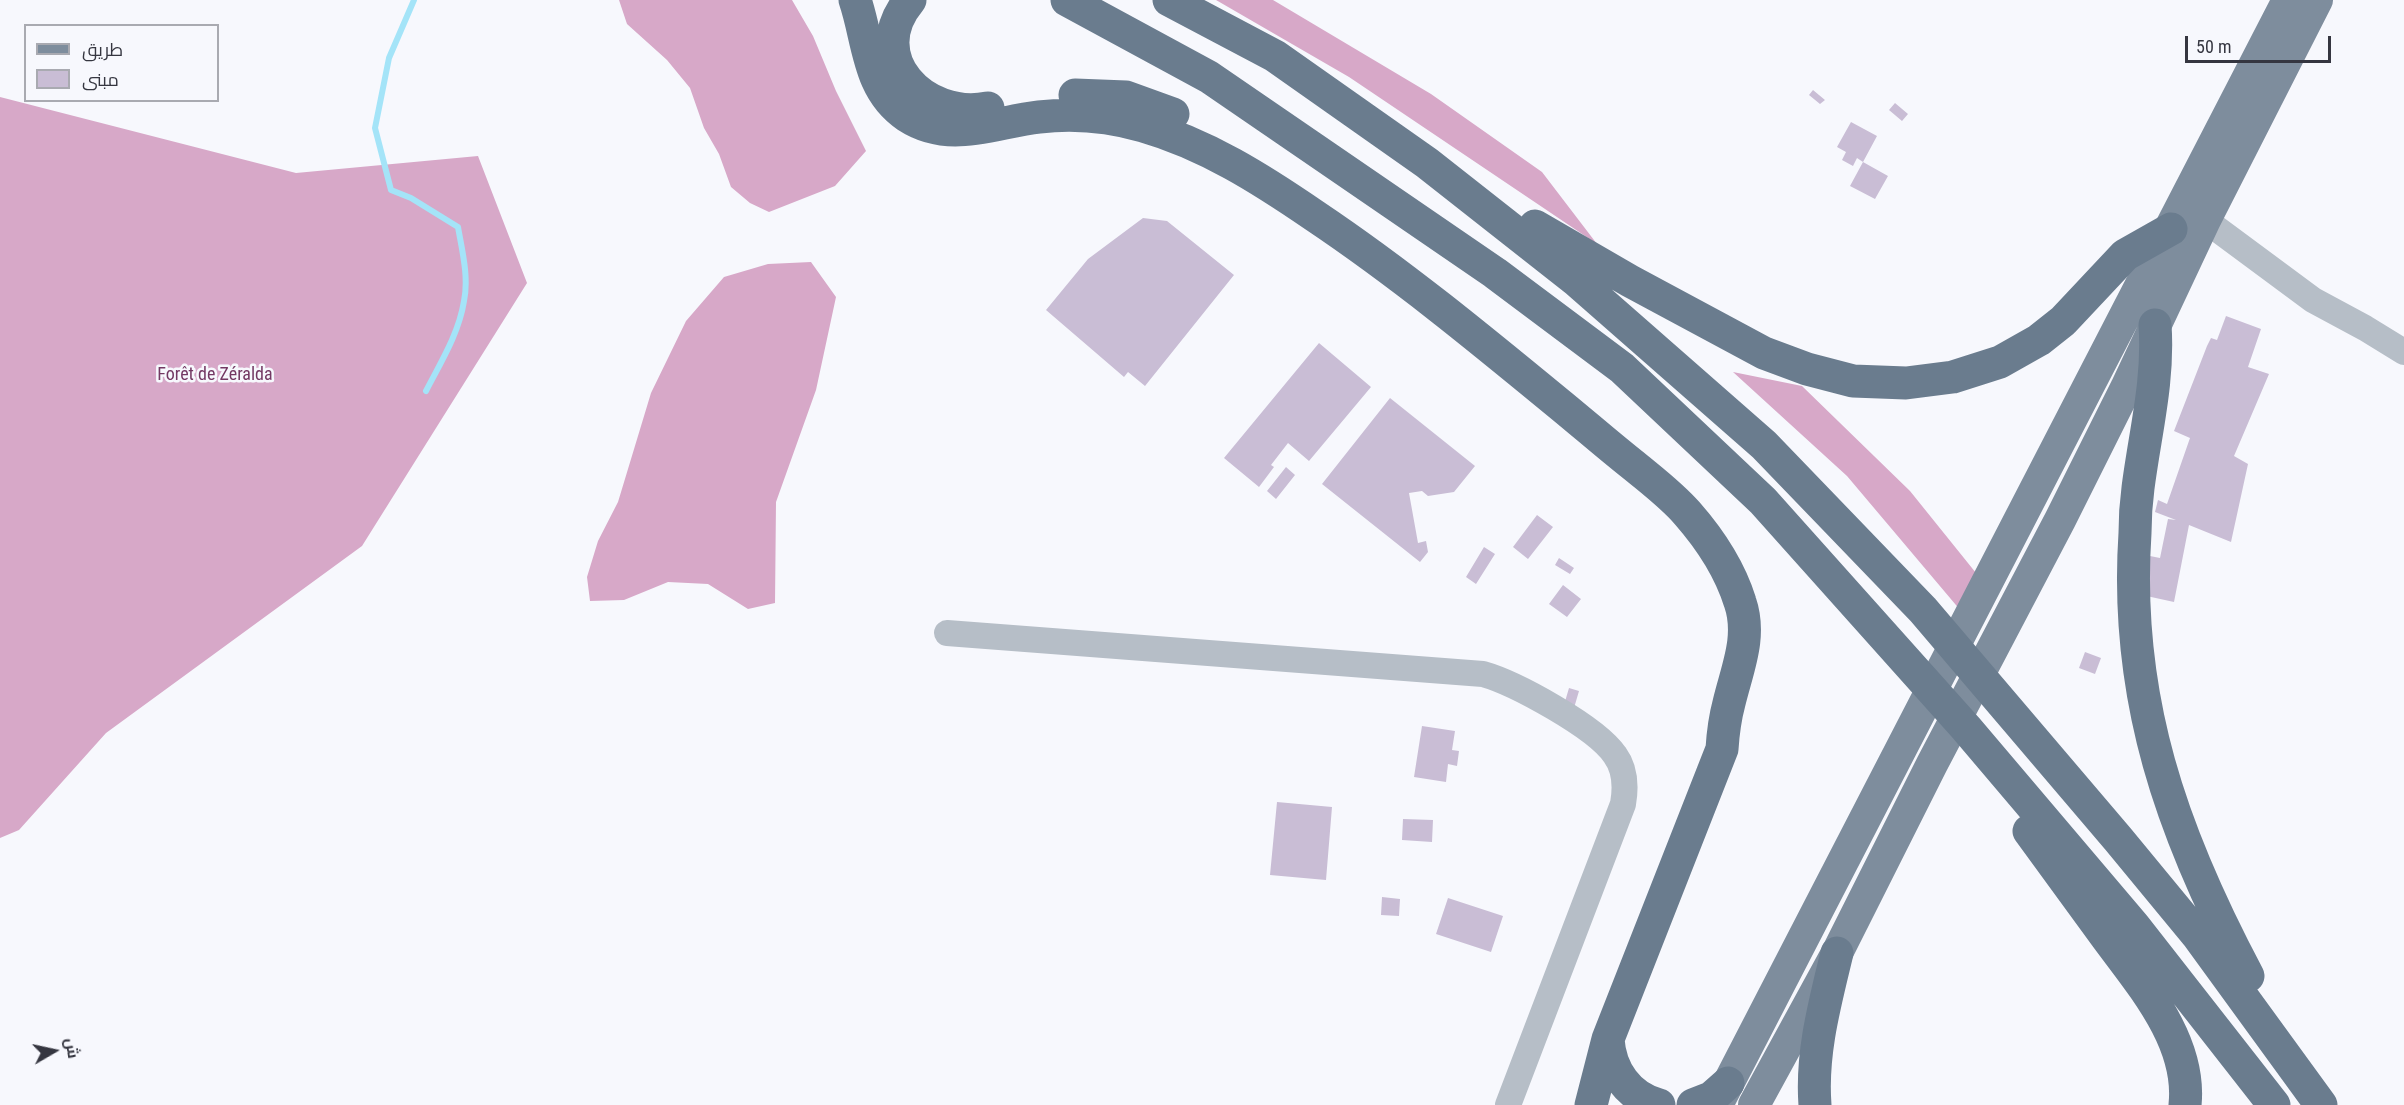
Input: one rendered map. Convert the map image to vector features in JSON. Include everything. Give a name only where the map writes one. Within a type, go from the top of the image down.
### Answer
[{"type":"highway","points":[[855,0],[869,59],[878,84],[894,106],[907,116],[936,128],[966,131],[1039,117],[1103,117],[1144,126],[1208,151],[1278,191],[1378,261],[1484,342],[1658,484],[1686,512],[1711,544],[1737,592],[1744,615],[1744,650],[1729,702],[1722,748],[1608,1039],[1591,1105]]},
{"type":"highway","points":[[910,0],[902,12],[896,31],[895,51],[906,81],[924,96],[946,107],[973,110],[1031,99],[1063,96],[1126,97],[1204,124],[1340,212],[1453,292],[1542,364],[1683,485],[1716,521],[1753,584],[1760,608],[1761,633],[1745,707],[1739,723],[1722,748]]},
{"type":"highway","points":[[1067,0],[1209,78],[1495,273],[1622,368],[1763,501],[1966,728],[2134,926],[2274,1105]]},
{"type":"highway","points":[[1169,0],[1275,56],[1427,163],[1577,281],[1764,444],[1923,610],[2118,839],[2198,936],[2321,1105]]},
{"type":"highway","points":[[1427,163],[1630,281],[1764,353],[1807,369],[1853,381],[1906,383],[1953,377],[2000,362],[2052,330],[2125,255],[2171,229]]},
{"type":"highway","points":[[2155,325],[2156,369],[2137,489],[2133,564],[2136,647],[2145,712],[2173,811],[2205,890],[2254,988],[2328,1105]]},
{"type":"highway","points":[[1966,728],[1987,774],[2148,993],[2171,1035],[2180,1060],[2185,1085],[2185,1105]]},
{"type":"highway","points":[[1815,1105],[1818,1034],[1837,953]]},
{"type":"highway","points":[[1608,1039],[1612,1062],[1624,1083],[1642,1098],[1659,1105]]},
{"type":"highway","points":[[1693,1105],[1723,1094]]},
{"type":"main road","points":[[1723,1094],[2288,0]]},
{"type":"main road","points":[[1754,1105],[1837,953],[1932,764],[2065,510],[2205,220],[2317,0]]},
{"type":"lane","points":[[2205,220],[2313,300],[2404,352]]},
{"type":"lane","points":[[947,633],[1483,674],[1503,680],[1592,731],[1616,756],[1623,773],[1625,788],[1623,804],[1508,1105]]},
{"type":"green space","points":[[619,0],[792,0],[813,36],[836,91],[866,151],[835,186],[769,212],[750,203],[731,187],[719,154],[704,128],[690,88],[667,60],[627,24]]},
{"type":"green space","points":[[1216,0],[1273,0],[1431,94],[1542,172],[1597,244],[1349,77]]},
{"type":"green space","name":"Forêt de Zéralda","points":[[0,97],[296,173],[478,156],[527,283],[362,546],[106,733],[19,830],[0,838]]},
{"type":"green space","points":[[811,262],[836,297],[816,390],[776,502],[775,603],[748,609],[708,584],[668,582],[624,600],[590,601],[587,577],[598,541],[618,502],[651,393],[686,321],[724,277],[768,264]]},
{"type":"green space","points":[[1733,372],[1802,386],[1910,491],[1976,573],[1961,611],[1847,476]]},
{"type":"building","points":[[1813,90],[1825,100],[1820,104],[1809,95]]},
{"type":"building","points":[[1895,103],[1908,114],[1902,121],[1889,110]]},
{"type":"building","points":[[1851,122],[1877,136],[1863,162],[1857,158],[1853,166],[1842,160],[1846,152],[1837,147]]},
{"type":"building","points":[[1863,162],[1888,176],[1875,199],[1850,186]]},
{"type":"building","points":[[1143,218],[1167,221],[1234,275],[1145,386],[1128,372],[1124,377],[1046,310],[1088,259]]},
{"type":"building","points":[[2226,316],[2261,329],[2248,367],[2269,374],[2234,456],[2248,464],[2231,542],[2189,525],[2174,602],[2142,595],[2150,556],[2160,558],[2168,519],[2176,520],[2155,512],[2158,500],[2167,504],[2190,438],[2174,431],[2207,346],[2211,338],[2217,340]]},
{"type":"building","points":[[1319,343],[1371,387],[1309,461],[1288,443],[1271,465],[1274,467],[1259,487],[1224,458]]},
{"type":"building","points":[[1390,398],[1475,466],[1454,492],[1428,496],[1422,491],[1409,493],[1418,543],[1426,541],[1428,552],[1420,562],[1322,484]]},
{"type":"building","points":[[1286,467],[1295,475],[1276,499],[1267,491]]},
{"type":"building","points":[[1537,515],[1553,527],[1528,559],[1513,547]]},
{"type":"building","points":[[1484,547],[1495,554],[1476,584],[1466,577]]},
{"type":"building","points":[[1559,558],[1574,568],[1570,574],[1555,565]]},
{"type":"building","points":[[1563,585],[1581,599],[1567,617],[1549,604]]},
{"type":"building","points":[[2085,652],[2101,658],[2095,674],[2079,668]]},
{"type":"building","points":[[1569,688],[1579,691],[1574,708],[1564,705]]},
{"type":"building","points":[[1422,726],[1455,731],[1452,750],[1459,751],[1457,766],[1448,764],[1446,782],[1414,777]]},
{"type":"building","points":[[1277,802],[1332,807],[1326,880],[1270,875]]},
{"type":"building","points":[[1403,819],[1433,820],[1432,842],[1402,840]]},
{"type":"building","points":[[1382,897],[1400,899],[1399,916],[1381,915]]},
{"type":"building","points":[[1448,898],[1503,916],[1491,952],[1436,934]]},
{"type":"waterway","points":[[414,0],[389,58],[375,128],[391,190],[411,198],[458,227],[466,283],[462,313],[458,324],[426,391]]}]
